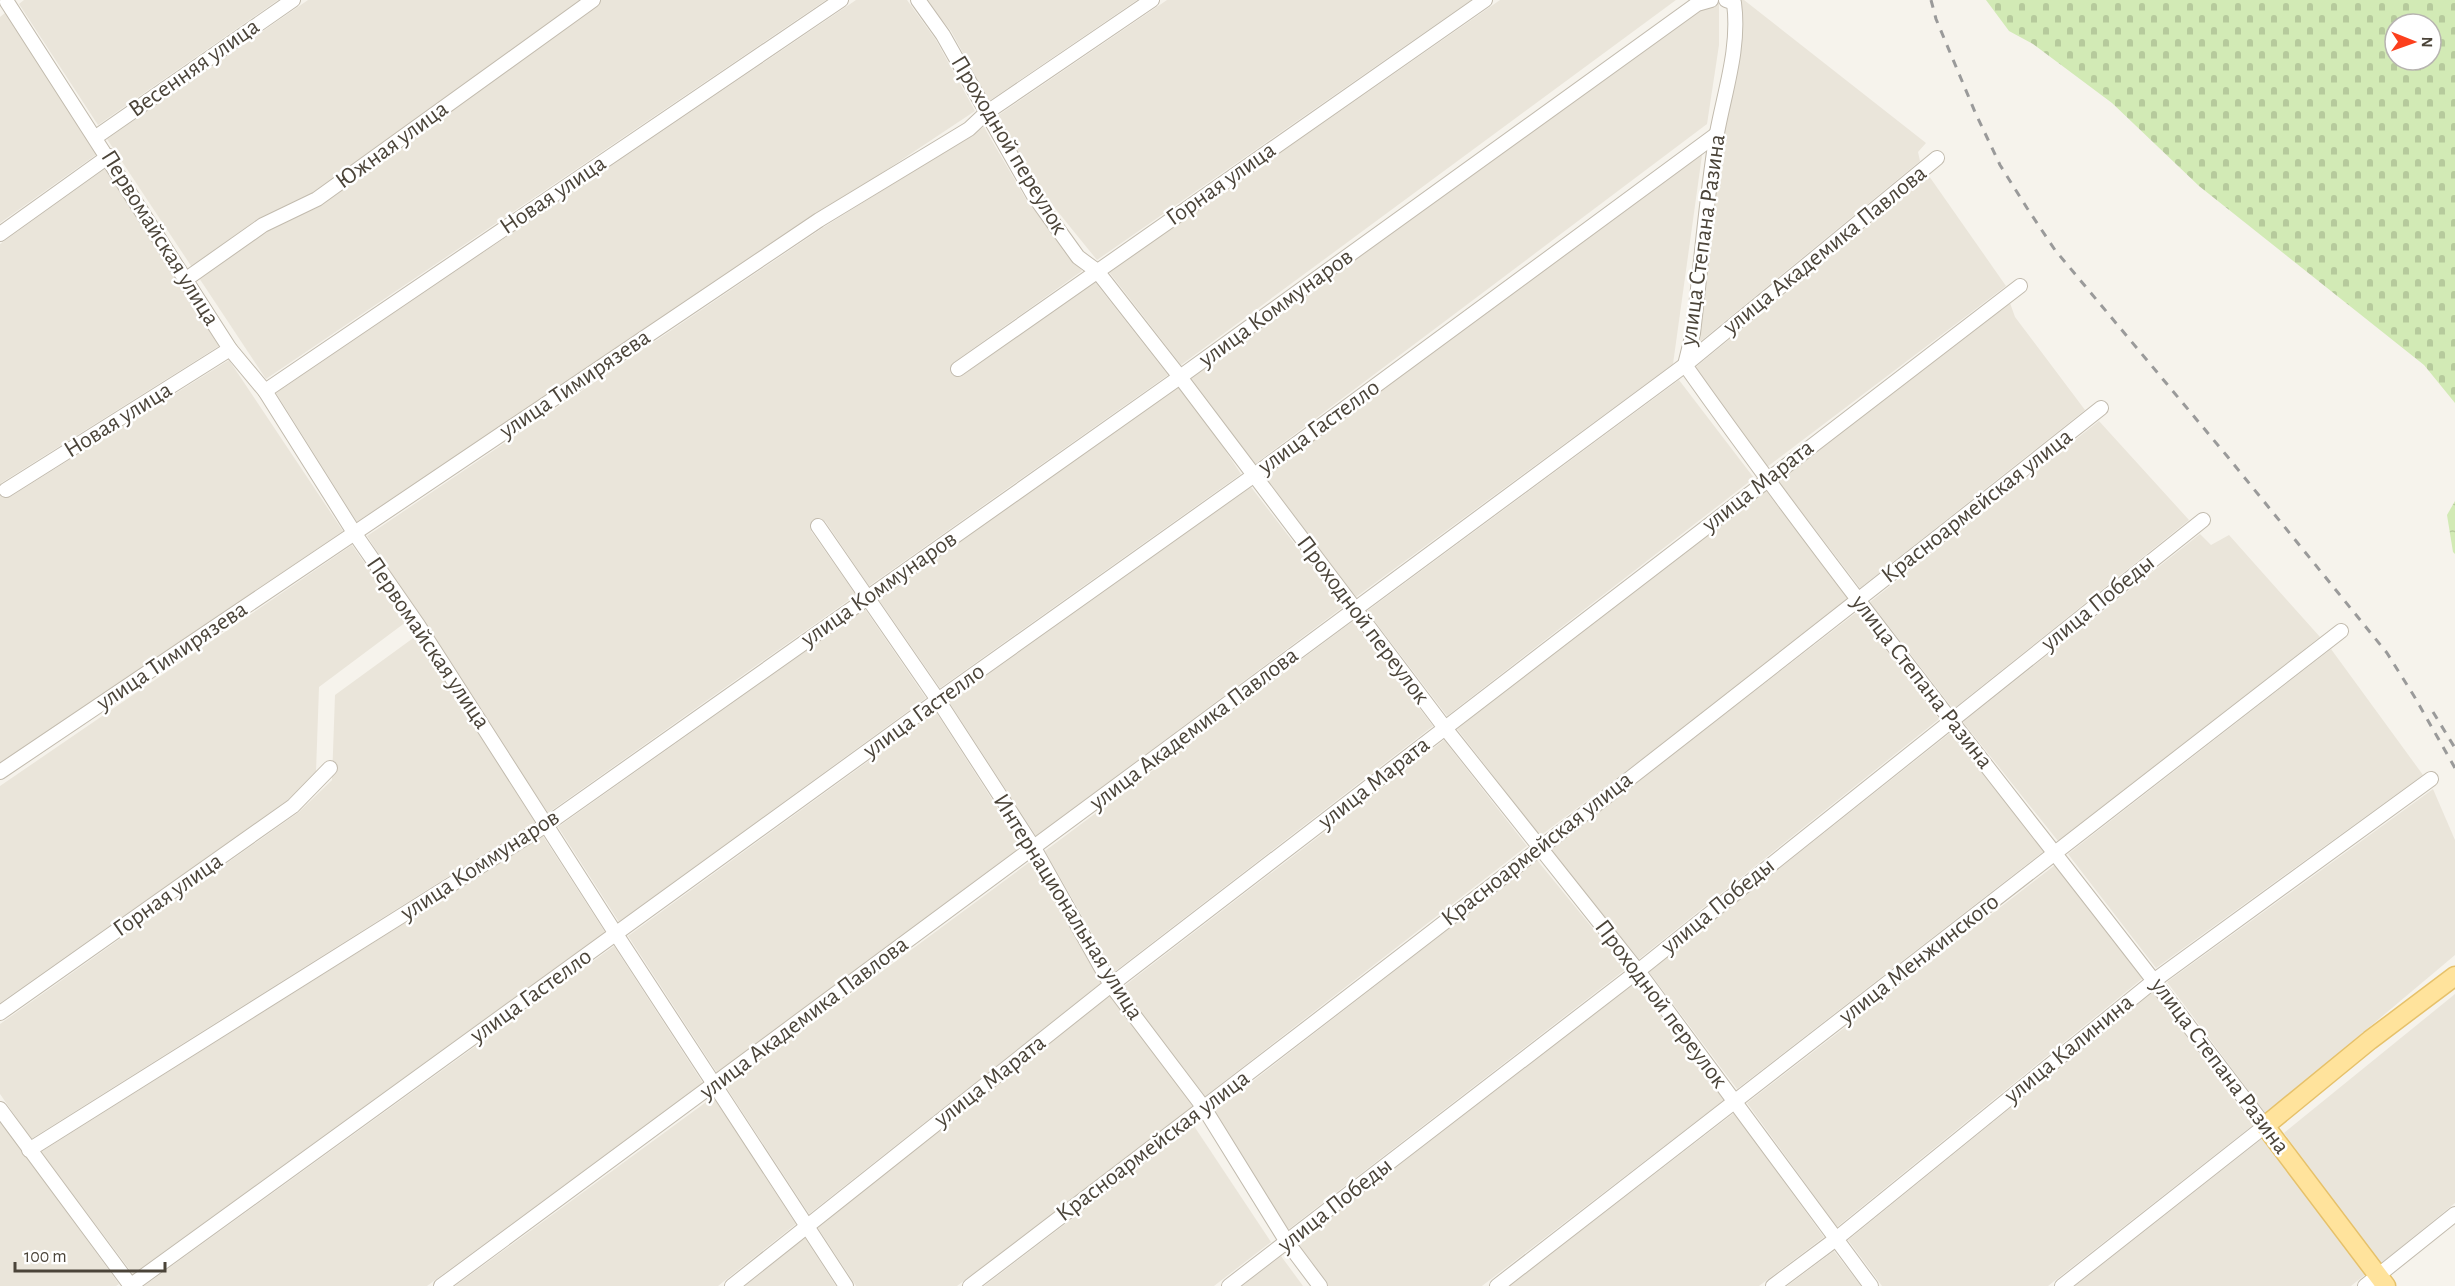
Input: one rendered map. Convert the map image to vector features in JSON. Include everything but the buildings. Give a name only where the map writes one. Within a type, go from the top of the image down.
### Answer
[{"type":"main road","points":[[2265,1126],[2370,1040],[2455,976]]},
{"type":"main road","name":"улица Степана Разина","points":[[2265,1126],[2376,1282]]},
{"type":"street","name":"Весенняя улица","points":[[96,137],[293,0]]},
{"type":"street","name":"Южная улица","points":[[185,280],[263,225],[317,199],[593,0]]},
{"type":"street","name":"Новая улица","points":[[265,391],[841,0]]},
{"type":"street","name":"Проходной переулок","points":[[918,0],[944,35],[1034,195],[1078,257],[1097,271],[1180,377],[1445,728],[1638,971],[1871,1286]]},
{"type":"street","name":"улица Тимирязева","points":[[0,772],[819,220],[969,129],[986,113],[1152,0]]},
{"type":"street","name":"Горная улица","points":[[958,369],[1485,0]]},
{"type":"street","name":"улица Коммунаров","points":[[29,1150],[546,825],[1180,377],[1697,4],[1711,0]]},
{"type":"street","name":"улица Степана Разина","points":[[1730,1],[1736,17],[1734,57],[1717,134],[1693,333],[1685,365],[1766,479],[1951,721],[2155,980],[2265,1126]]},
{"type":"street","name":"Первомайская улица","points":[[6,3],[96,137],[230,349],[265,391],[355,534],[418,624],[616,934],[846,1286]]},
{"type":"street","name":"улица Гастелло","points":[[131,1286],[938,700],[1253,476],[1717,134]]},
{"type":"street","points":[[0,234],[108,156]]},
{"type":"street","name":"улица Академика Павлова","points":[[441,1286],[1685,365],[1938,158]]},
{"type":"street","name":"улица Марата","points":[[732,1286],[1112,985],[1766,479],[2020,286]]},
{"type":"street","name":"Новая улица","points":[[6,490],[230,349]]},
{"type":"street","name":"Красноармейская улица","points":[[970,1286],[1204,1108],[1859,600],[2101,408]]},
{"type":"street","name":"улица Победы","points":[[1229,1286],[1638,971],[2203,520]]},
{"type":"street","name":"Интернациональная улица","points":[[818,526],[938,700],[1034,848],[1112,985],[1204,1108],[1287,1242],[1320,1286]]},
{"type":"street","name":"улица Менжинского","points":[[1497,1286],[2341,631]]},
{"type":"street","name":"Горная улица","points":[[0,1013],[293,806],[330,768]]},
{"type":"street","name":"улица Калинина","points":[[1773,1286],[1836,1239],[2155,980],[2431,779]]},
{"type":"street","points":[[0,1109],[131,1286]]},
{"type":"street","points":[[2062,1286],[2265,1126]]},
{"type":"street","points":[[2376,1282],[2455,1214]]},
{"type":"shaded area","points":[[24,0],[278,0],[98,125],[19,4]]},
{"type":"shaded area","points":[[308,0],[826,0],[266,379],[107,139]]},
{"type":"shaded area","points":[[856,0],[907,0],[936,40],[975,111],[357,522],[276,393]]},
{"type":"shaded area","points":[[926,0],[1137,0],[989,101],[951,31]]},
{"type":"shaded area","points":[[1167,0],[1471,0],[1097,260],[1041,191],[997,116]]},
{"type":"shaded area","points":[[1500,0],[1676,0],[1181,365],[1109,272]]},
{"type":"shaded area","points":[[1705,0],[1719,0],[1719,45],[1707,124],[1255,464],[1191,378]]},
{"type":"shaded area","points":[[1736,0],[1744,0],[1926,143],[1918,152],[1920,161],[1691,349]]},
{"type":"shaded area","points":[[5,13],[97,154],[0,223],[0,17]]},
{"type":"shaded area","points":[[984,127],[1027,201],[1082,271],[954,362],[963,375],[1095,282],[1168,375],[869,586],[825,521],[811,531],[856,595],[548,813],[367,536],[824,227]]},
{"type":"shaded area","points":[[1703,148],[1673,364],[1356,597],[1265,477]]},
{"type":"shaded area","points":[[106,168],[219,346],[1,483],[10,497],[229,360],[343,531],[0,766],[0,244]]},
{"type":"shaded area","points":[[1929,176],[2006,286],[1767,467],[1692,370]]},
{"type":"shaded area","points":[[2010,303],[2015,317],[2085,410],[1860,588],[1778,481]]},
{"type":"shaded area","points":[[1177,378],[1241,474],[940,688],[879,600]]},
{"type":"shaded area","points":[[1679,380],[1754,478],[1447,716],[1367,611]]},
{"type":"shaded area","points":[[2099,421],[2189,520],[1953,709],[1870,602]]},
{"type":"shaded area","points":[[1767,483],[1854,599],[1540,836],[1457,729]]},
{"type":"shaded area","points":[[1251,487],[1343,607],[1036,836],[949,702]]},
{"type":"shaded area","points":[[2200,534],[2211,545],[2229,535],[2320,637],[2058,841],[1963,722]]},
{"type":"shaded area","points":[[352,545],[406,622],[319,687],[316,772],[288,800],[0,1003],[0,786]]},
{"type":"shaded area","points":[[865,609],[926,698],[619,922],[558,827]]},
{"type":"shaded area","points":[[1857,612],[1939,719],[1639,959],[1550,849]]},
{"type":"shaded area","points":[[1353,621],[1433,726],[1114,972],[1045,851]]},
{"type":"shaded area","points":[[416,636],[535,822],[31,1139],[0,1094],[0,1024],[299,812],[332,780],[335,695]]},
{"type":"shaded area","points":[[2331,649],[2423,775],[2156,968],[2068,854]]},
{"type":"shaded area","points":[[936,712],[1022,846],[717,1073],[628,936]]},
{"type":"shaded area","points":[[1950,733],[2044,851],[1737,1089],[1649,972]]},
{"type":"shaded area","points":[[1444,740],[1527,846],[1199,1101],[1123,987]]},
{"type":"shaded area","points":[[2433,789],[2455,840],[2455,955],[2266,1114],[2167,982]]},
{"type":"shaded area","points":[[543,836],[605,932],[133,1274],[41,1152]]},
{"type":"shaded area","points":[[1537,860],[1626,969],[1285,1232],[1208,1116]]},
{"type":"shaded area","points":[[1031,861],[1101,983],[809,1214],[726,1087]]},
{"type":"shaded area","points":[[2055,865],[2143,978],[1837,1227],[1747,1103]]},
{"type":"shaded area","points":[[614,946],[703,1083],[427,1286],[144,1286]]},
{"type":"shaded area","points":[[1636,982],[1724,1100],[1482,1286],[1324,1286],[1294,1246]]},
{"type":"shaded area","points":[[1111,990],[1197,1107],[957,1286],[856,1286],[818,1228]]},
{"type":"shaded area","points":[[2153,992],[2253,1125],[2048,1286],[1882,1286],[1848,1240]]},
{"type":"shaded area","points":[[2455,994],[2455,1203],[2380,1264],[2284,1133]]},
{"type":"shaded area","points":[[713,1097],[796,1224],[718,1286],[455,1286]]},
{"type":"shaded area","points":[[1734,1113],[1824,1237],[1759,1286],[1509,1286]]},
{"type":"shaded area","points":[[0,1121],[119,1284],[116,1286],[0,1286]]},
{"type":"shaded area","points":[[1194,1126],[1271,1242],[1214,1286],[984,1286]]},
{"type":"shaded area","points":[[2263,1138],[2366,1274],[2351,1286],[2075,1286]]},
{"type":"shaded area","points":[[805,1238],[836,1286],[745,1286]]},
{"type":"shaded area","points":[[1834,1251],[1861,1286],[1787,1286]]},
{"type":"shaded area","points":[[1281,1256],[1303,1286],[1242,1286]]},
{"type":"green space","points":[[1986,0],[2455,0],[2455,403],[2424,365],[2199,186],[2112,103],[2033,44],[2009,31]]},
{"type":"green space","points":[[2455,501],[2455,554],[2447,515]]},
{"type":"railway","points":[[1931,0],[1936,19],[2000,165],[2055,250],[2387,653],[2455,768]]},
{"type":"railway","points":[[2433,712],[2455,748]]}]
